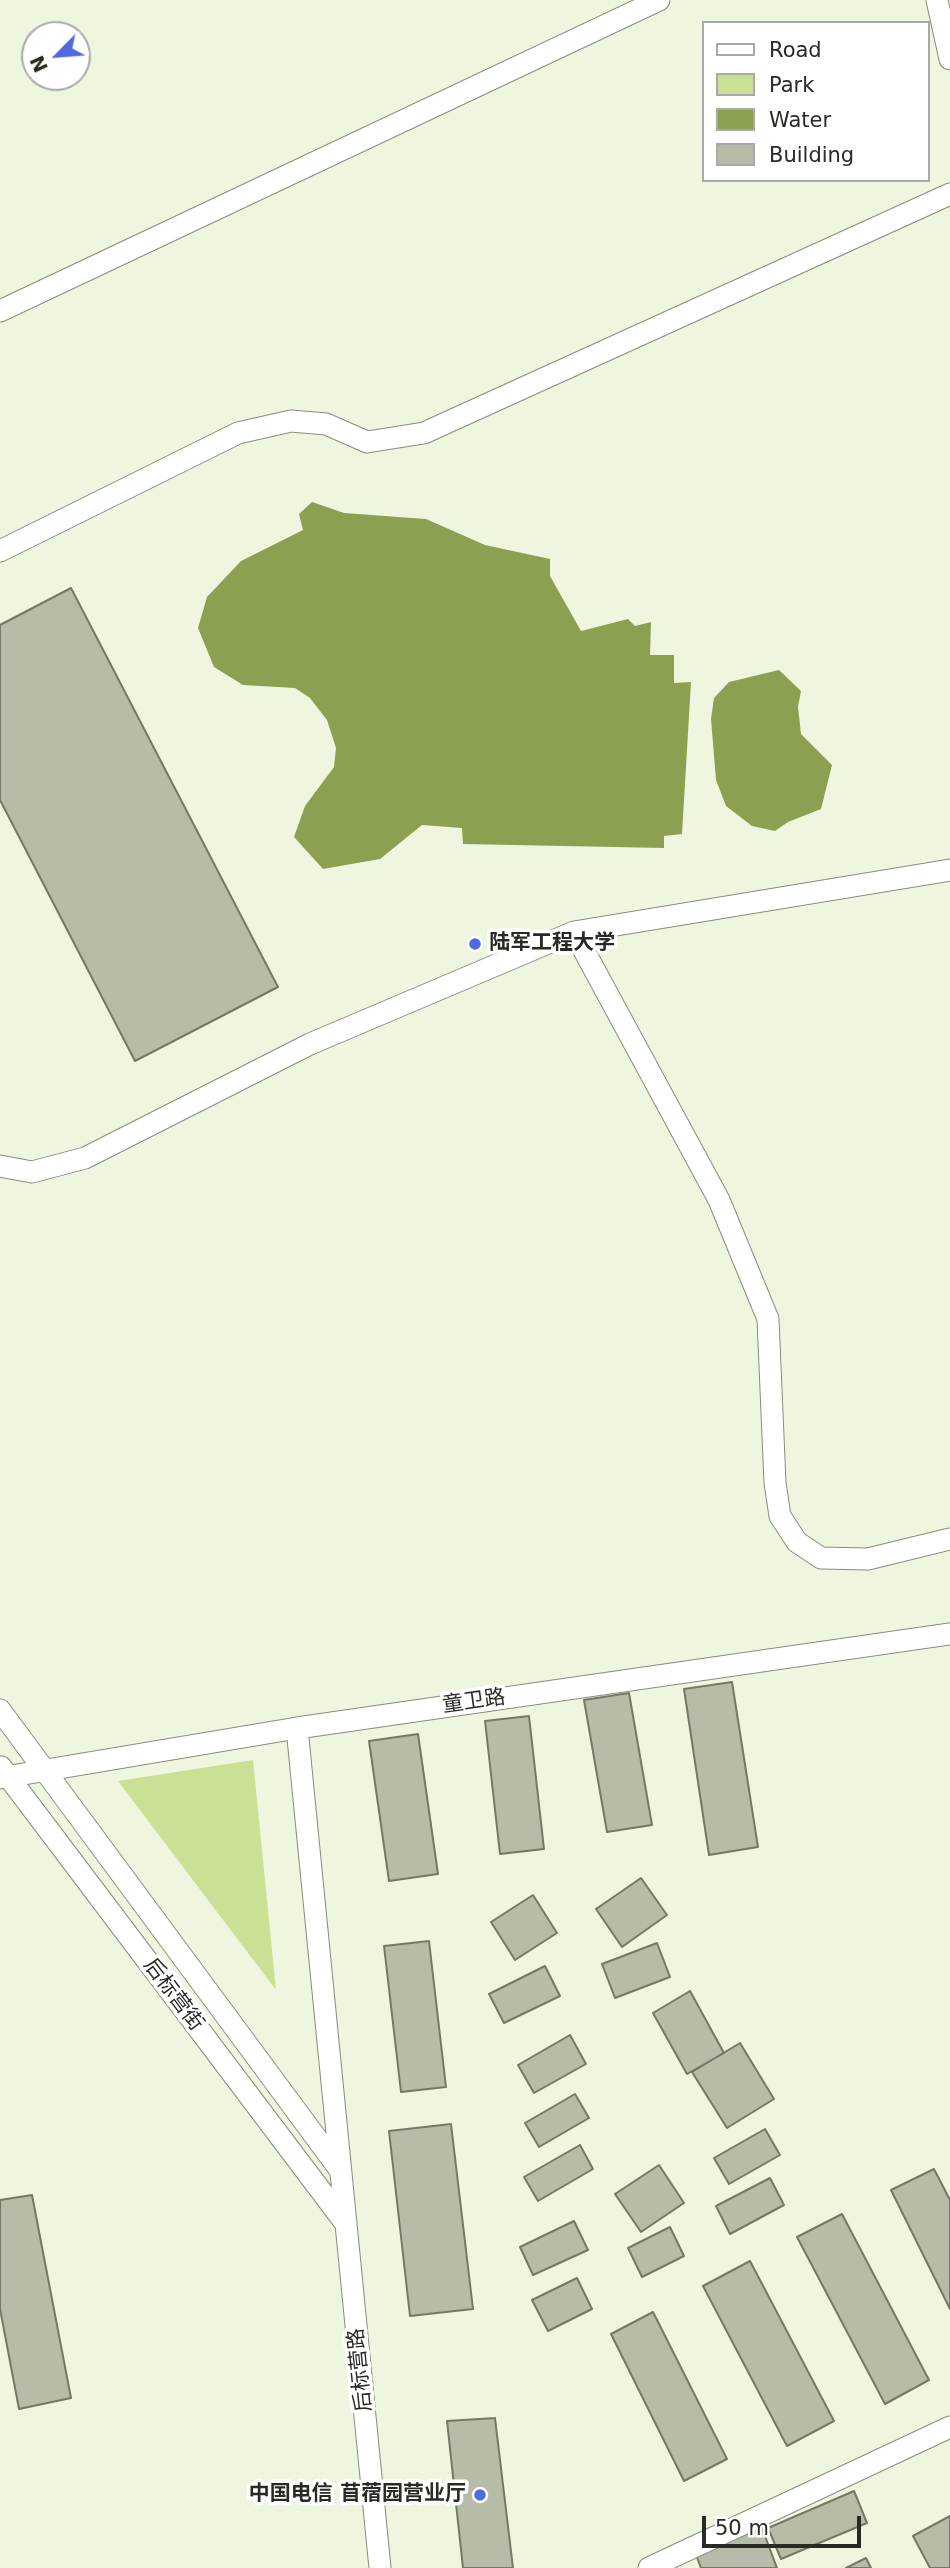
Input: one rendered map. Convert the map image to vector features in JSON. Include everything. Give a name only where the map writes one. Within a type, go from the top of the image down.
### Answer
[{"type":"street","points":[[0,311],[659,0]]},
{"type":"street","points":[[937,0],[950,59]]},
{"type":"street","points":[[0,551],[238,433],[290,421],[326,424],[367,442],[424,433],[950,194]]},
{"type":"street","points":[[0,1166],[32,1172],[85,1158],[310,1044],[574,932],[950,870]]},
{"type":"street","points":[[574,932],[719,1200],[768,1319],[775,1483],[780,1516],[797,1542],[821,1558],[868,1559],[950,1539]]},
{"type":"street","name":"童卫路","points":[[3,1773],[43,1770],[297,1728],[950,1634]]},
{"type":"street","name":"后标营街","points":[[0,1710],[342,2172]]},
{"type":"street","name":"后标营路","points":[[297,1728],[380,2568]]},
{"type":"street","name":"后标营街","points":[[3,1773],[346,2224]]},
{"type":"street","points":[[649,2568],[950,2427]]},
{"type":"green space","points":[[253,1760],[276,1990],[118,1781]]},
{"type":"water","points":[[312,502],[344,513],[426,519],[485,545],[550,559],[550,576],[581,631],[628,619],[635,626],[651,622],[650,655],[674,655],[674,683],[691,682],[682,834],[664,836],[664,848],[463,844],[462,828],[422,825],[380,859],[323,869],[294,837],[305,806],[334,767],[336,748],[327,720],[310,698],[295,688],[243,685],[214,667],[198,628],[207,597],[241,561],[303,530],[299,514]]},
{"type":"water","points":[[779,670],[801,691],[798,707],[801,734],[832,765],[821,809],[788,822],[775,831],[752,826],[726,806],[716,780],[711,719],[714,698],[729,682]]},
{"type":"building","points":[[71,588],[278,987],[135,1061],[0,800],[0,625]]},
{"type":"building","points":[[732,1682],[758,1847],[709,1855],[684,1689]]},
{"type":"building","points":[[629,1693],[652,1825],[607,1832],[584,1700]]},
{"type":"building","points":[[529,1716],[544,1849],[500,1854],[485,1721]]},
{"type":"building","points":[[418,1734],[438,1874],[389,1881],[369,1741]]},
{"type":"building","points":[[641,1878],[667,1915],[622,1947],[596,1909]]},
{"type":"building","points":[[533,1895],[557,1933],[515,1960],[491,1922]]},
{"type":"building","points":[[429,1941],[446,2087],[401,2092],[384,1946]]},
{"type":"building","points":[[657,1943],[670,1977],[615,1998],[602,1964]]},
{"type":"building","points":[[545,1966],[560,1996],[504,2023],[489,1994]]},
{"type":"building","points":[[690,1991],[724,2053],[687,2074],[653,2013]]},
{"type":"building","points":[[570,2035],[586,2064],[534,2093],[518,2065]]},
{"type":"building","points":[[740,2043],[774,2099],[727,2128],[692,2072]]},
{"type":"building","points":[[575,2094],[589,2118],[539,2147],[525,2123]]},
{"type":"building","points":[[451,2124],[473,2309],[410,2316],[389,2131]]},
{"type":"building","points":[[765,2129],[780,2155],[729,2184],[714,2158]]},
{"type":"building","points":[[580,2145],[593,2169],[538,2201],[524,2177]]},
{"type":"building","points":[[659,2165],[684,2203],[641,2232],[615,2194]]},
{"type":"building","points":[[934,2169],[950,2200],[950,2309],[891,2190]]},
{"type":"building","points":[[770,2178],[784,2205],[730,2234],[716,2206]]},
{"type":"building","points":[[32,2195],[71,2398],[19,2409],[0,2309],[0,2200]]},
{"type":"building","points":[[842,2214],[929,2380],[885,2404],[797,2237]]},
{"type":"building","points":[[574,2221],[588,2250],[533,2275],[520,2247]]},
{"type":"building","points":[[670,2227],[684,2256],[642,2277],[628,2248]]},
{"type":"building","points":[[750,2261],[834,2421],[787,2446],[703,2286]]},
{"type":"building","points":[[577,2278],[592,2309],[548,2331],[532,2300]]},
{"type":"building","points":[[653,2312],[727,2459],[684,2481],[611,2334]]},
{"type":"building","name":"中国电信 苜蓿园营业厅","points":[[495,2418],[513,2568],[463,2568],[447,2421]]},
{"type":"building","points":[[854,2491],[867,2523],[781,2559],[768,2528]]},
{"type":"building","points":[[950,2516],[950,2568],[930,2568],[913,2536]]},
{"type":"building","points":[[762,2528],[777,2568],[701,2568],[695,2552]]},
{"type":"building","points":[[866,2558],[871,2568],[846,2568]]},
{"type":"place","name":"陆军工程大学","points":[[475,944]]},
{"type":"place","name":"中国电信 苜蓿园营业厅","points":[[480,2495]]}]
